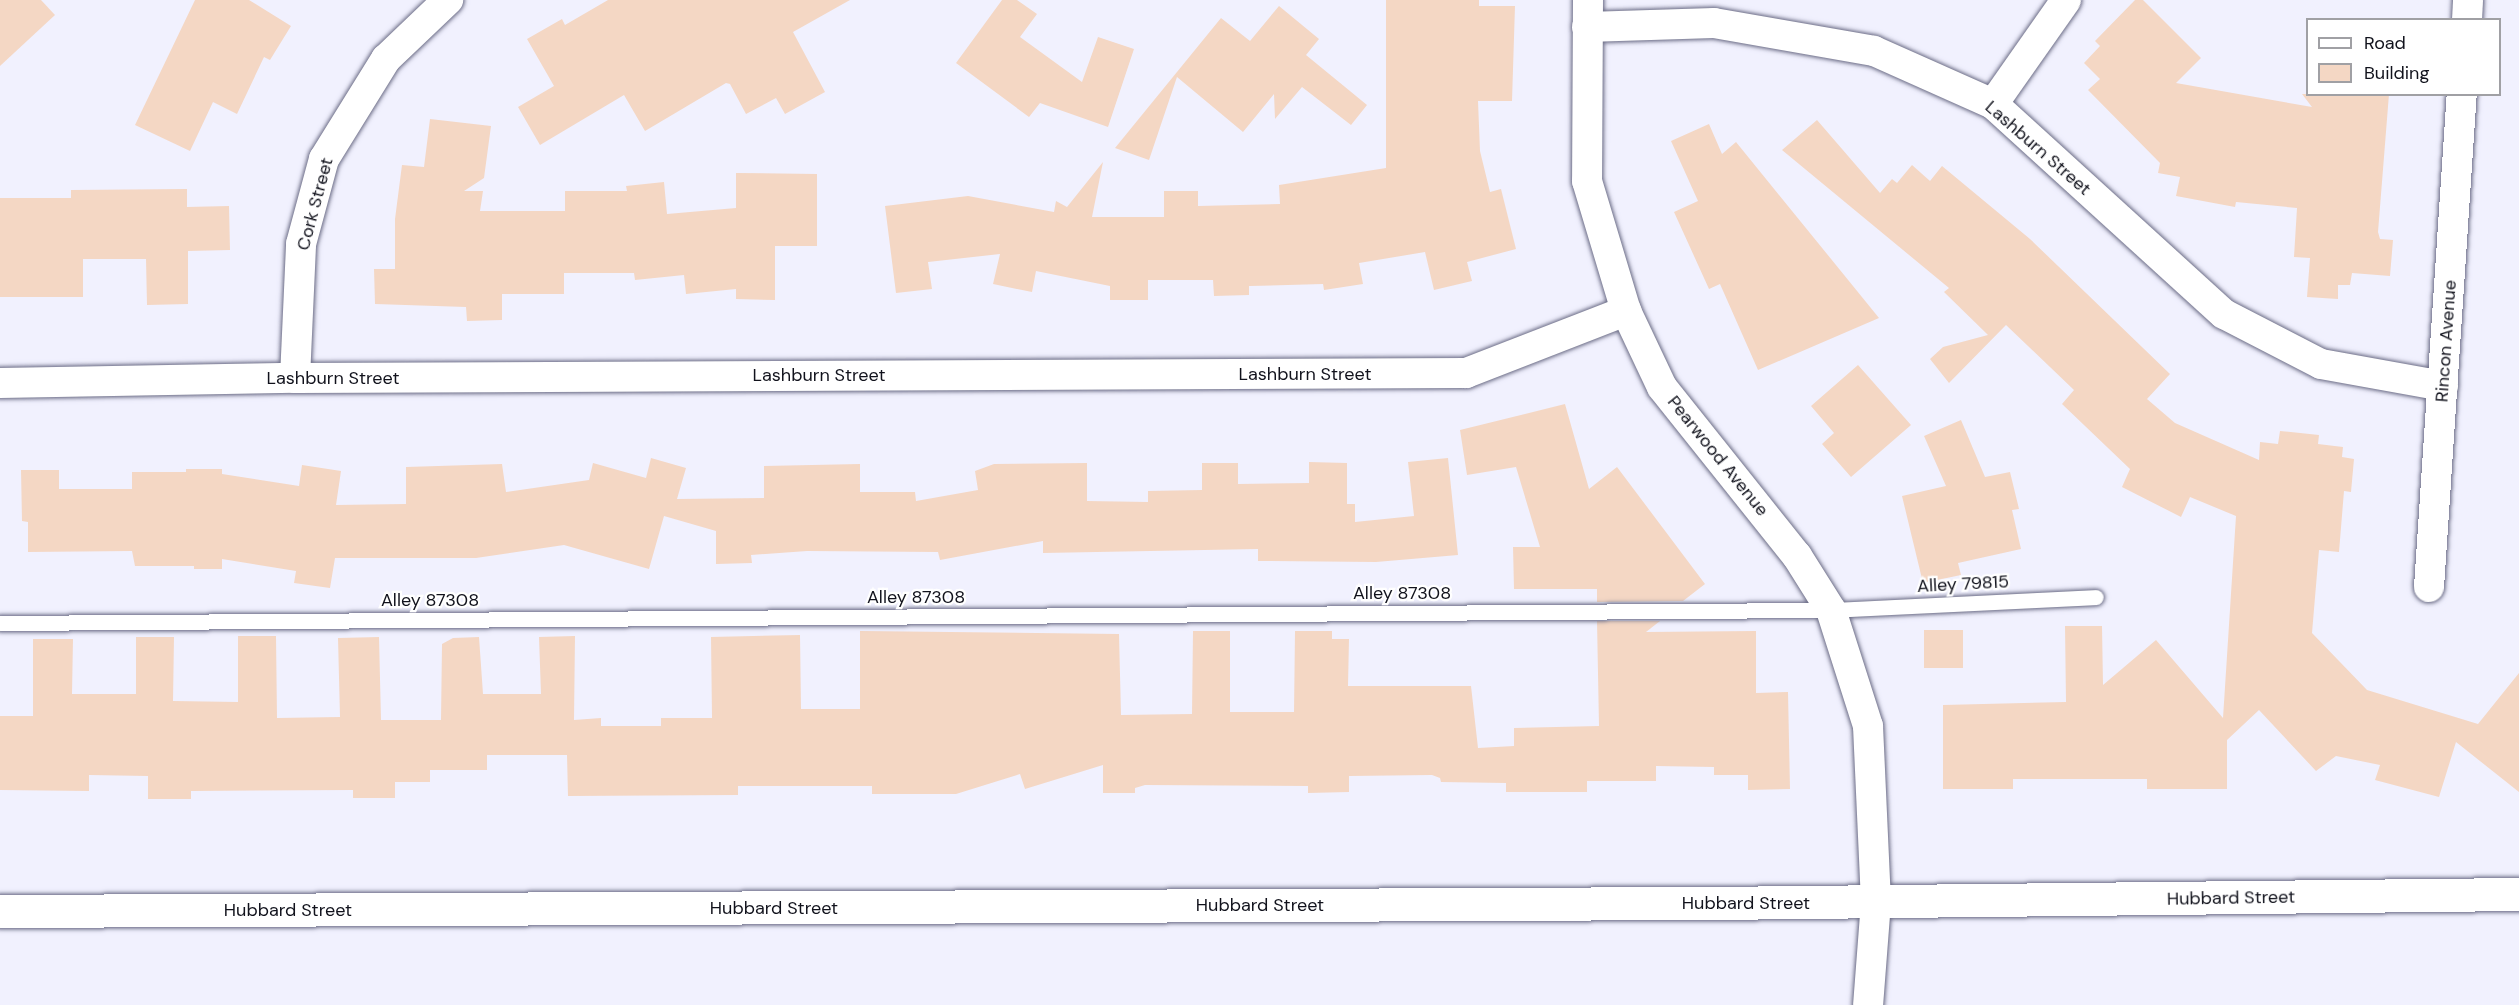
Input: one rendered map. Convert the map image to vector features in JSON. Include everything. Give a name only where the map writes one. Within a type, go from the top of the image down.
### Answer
[{"type":"main road","name":"Hubbard Street","points":[[0,911],[1876,902],[2519,894]]},
{"type":"street","name":"Cork Street","points":[[295,378],[301,244],[324,159],[386,59],[448,0]]},
{"type":"street","points":[[1993,104],[2066,0]]},
{"type":"street","points":[[2467,18],[2468,0]]},
{"type":"street","name":"Lashburn Street","points":[[1588,13],[1714,23],[1874,51],[1993,104],[2224,315],[2321,364],[2443,386]]},
{"type":"street","name":"Pearwood Avenue","points":[[1588,13],[1587,181],[1626,311],[1662,387],[1797,556],[1832,610],[1868,726],[1876,902],[1868,1005]]},
{"type":"street","name":"Rincon Avenue","points":[[2429,588],[2462,96]]},
{"type":"street","name":"Lashburn Street","points":[[0,383],[295,378],[1466,373],[1626,311]]},
{"type":"lane","name":"Alley 79815","points":[[1832,610],[2096,597]]},
{"type":"lane","name":"Alley 87308","points":[[0,623],[1832,610]]},
{"type":"building","points":[[0,0],[41,0],[55,15],[0,66]]},
{"type":"building","points":[[195,0],[249,0],[291,26],[270,60],[264,57],[237,114],[213,102],[190,151],[135,125]]},
{"type":"building","points":[[608,0],[850,0],[793,32],[825,92],[785,114],[776,98],[746,114],[730,84],[726,83],[645,131],[624,95],[540,145],[518,107],[554,86],[527,39],[562,19],[565,25]]},
{"type":"building","points":[[1002,0],[1017,0],[1037,14],[1020,37],[1082,82],[1098,37],[1134,49],[1108,127],[1040,103],[1029,117],[956,63]]},
{"type":"building","points":[[1386,0],[1479,0],[1479,6],[1515,6],[1512,101],[1478,101],[1480,151],[1490,192],[1501,189],[1516,249],[1467,262],[1472,281],[1434,290],[1425,252],[1359,263],[1363,284],[1324,290],[1323,284],[1249,286],[1249,295],[1214,296],[1213,280],[1148,280],[1148,300],[1110,300],[1110,286],[1036,271],[1032,292],[993,284],[1000,254],[928,262],[932,289],[896,293],[885,206],[968,196],[1054,212],[1056,201],[1067,207],[1103,162],[1092,217],[1164,217],[1164,191],[1198,191],[1198,206],[1280,204],[1279,185],[1386,168]]},
{"type":"building","points":[[2135,0],[2143,0],[2201,58],[2176,83],[2312,107],[2302,94],[2306,96],[2389,96],[2378,232],[2380,239],[2393,240],[2390,276],[2352,273],[2350,285],[2338,285],[2338,299],[2307,297],[2310,258],[2294,257],[2297,208],[2236,202],[2235,207],[2176,196],[2180,177],[2158,173],[2160,163],[2088,90],[2100,79],[2084,63],[2100,46],[2095,41]]},
{"type":"building","points":[[1279,6],[1319,39],[1306,55],[1367,105],[1351,125],[1302,87],[1275,119],[1274,94],[1243,132],[1177,77],[1149,160],[1115,148],[1221,18],[1250,41]]},
{"type":"building","points":[[430,119],[491,126],[484,178],[464,191],[483,191],[480,211],[565,211],[565,191],[627,191],[626,186],[664,182],[667,214],[736,208],[736,173],[817,174],[817,246],[775,246],[775,300],[736,299],[736,289],[686,294],[684,275],[635,280],[634,273],[564,273],[564,294],[502,294],[502,320],[467,321],[466,307],[375,304],[374,269],[395,269],[395,219],[402,165],[424,167]]},
{"type":"building","points":[[1817,120],[1880,193],[1892,179],[1897,183],[1912,165],[1930,181],[1942,166],[2030,239],[2170,374],[2147,399],[2175,423],[2259,460],[2260,442],[2278,444],[2280,431],[2319,435],[2318,444],[2343,447],[2342,457],[2354,459],[2351,492],[2344,491],[2339,552],[2319,550],[2312,633],[2367,690],[2478,724],[2519,673],[2519,792],[2456,742],[2439,797],[2375,780],[2380,765],[2336,756],[2316,771],[2259,710],[2227,740],[2227,789],[2147,789],[2147,779],[2013,779],[2013,789],[1943,789],[1943,705],[2066,702],[2065,626],[2102,626],[2103,685],[2156,640],[2223,718],[2236,516],[2190,497],[2181,517],[2122,487],[2130,469],[2062,404],[2074,390],[2006,325],[1949,383],[1930,359],[1943,347],[1988,335],[1944,292],[1949,288],[1782,150]]},
{"type":"building","points":[[1709,124],[1722,154],[1736,142],[1879,318],[1758,370],[1720,284],[1709,289],[1674,212],[1698,201],[1671,141]]},
{"type":"building","points":[[187,189],[187,207],[229,206],[230,250],[188,251],[188,304],[147,305],[146,259],[83,259],[83,297],[0,297],[0,198],[71,198],[71,190]]},
{"type":"building","points":[[1858,365],[1911,425],[1851,477],[1822,444],[1834,433],[1811,406]]},
{"type":"building","points":[[1565,404],[1589,489],[1617,467],[1705,584],[1683,601],[1597,602],[1597,589],[1514,589],[1513,547],[1540,547],[1516,467],[1467,475],[1460,430]]},
{"type":"building","points":[[1961,420],[1985,477],[2010,472],[2019,509],[2012,510],[2021,549],[1958,563],[1961,575],[1923,583],[1902,496],[1946,486],[1924,436]]},
{"type":"building","points":[[651,458],[686,468],[677,499],[764,498],[764,466],[860,464],[860,492],[915,492],[916,501],[978,490],[975,471],[994,464],[1087,463],[1087,501],[1148,502],[1148,491],[1202,490],[1202,463],[1238,463],[1238,484],[1309,483],[1309,462],[1347,463],[1347,504],[1355,504],[1355,522],[1414,516],[1408,462],[1448,458],[1458,555],[1376,562],[1258,561],[1258,549],[1043,553],[1043,541],[940,560],[938,552],[807,551],[751,555],[752,563],[716,564],[716,531],[664,516],[649,569],[564,545],[476,558],[335,558],[330,588],[294,583],[296,571],[222,559],[222,569],[194,569],[194,566],[135,566],[132,551],[28,552],[28,522],[22,521],[21,470],[59,470],[59,489],[132,489],[132,472],[186,472],[186,469],[222,469],[222,474],[299,486],[302,465],[341,471],[336,505],[406,504],[406,467],[502,464],[506,492],[589,480],[593,463],[646,478]]},
{"type":"building","points":[[1597,621],[1660,621],[1646,632],[1756,631],[1756,693],[1788,692],[1790,789],[1748,790],[1748,775],[1714,775],[1714,767],[1656,766],[1656,781],[1587,781],[1587,792],[1506,792],[1506,783],[1441,782],[1440,778],[1432,775],[1349,776],[1349,792],[1308,793],[1308,786],[1145,785],[1135,788],[1135,793],[1103,793],[1103,765],[1025,789],[1020,774],[956,794],[872,794],[872,786],[738,786],[738,795],[568,796],[567,755],[487,755],[487,770],[430,770],[430,782],[395,782],[395,798],[353,798],[353,790],[191,791],[191,799],[148,799],[148,776],[89,775],[89,791],[0,790],[0,716],[33,716],[33,639],[73,639],[72,694],[136,694],[136,637],[174,637],[173,701],[238,702],[238,636],[276,636],[277,718],[340,717],[338,638],[379,637],[381,720],[441,720],[442,644],[453,638],[479,637],[483,694],[541,694],[539,637],[575,636],[574,720],[601,718],[601,726],[661,726],[661,718],[712,718],[711,637],[800,635],[801,709],[860,709],[860,631],[1119,634],[1121,715],[1192,714],[1193,631],[1230,631],[1230,712],[1294,712],[1295,631],[1332,631],[1332,639],[1349,639],[1348,686],[1471,686],[1478,748],[1514,746],[1514,728],[1599,726]]},
{"type":"building","points":[[1924,630],[1963,630],[1963,668],[1924,668]]}]
